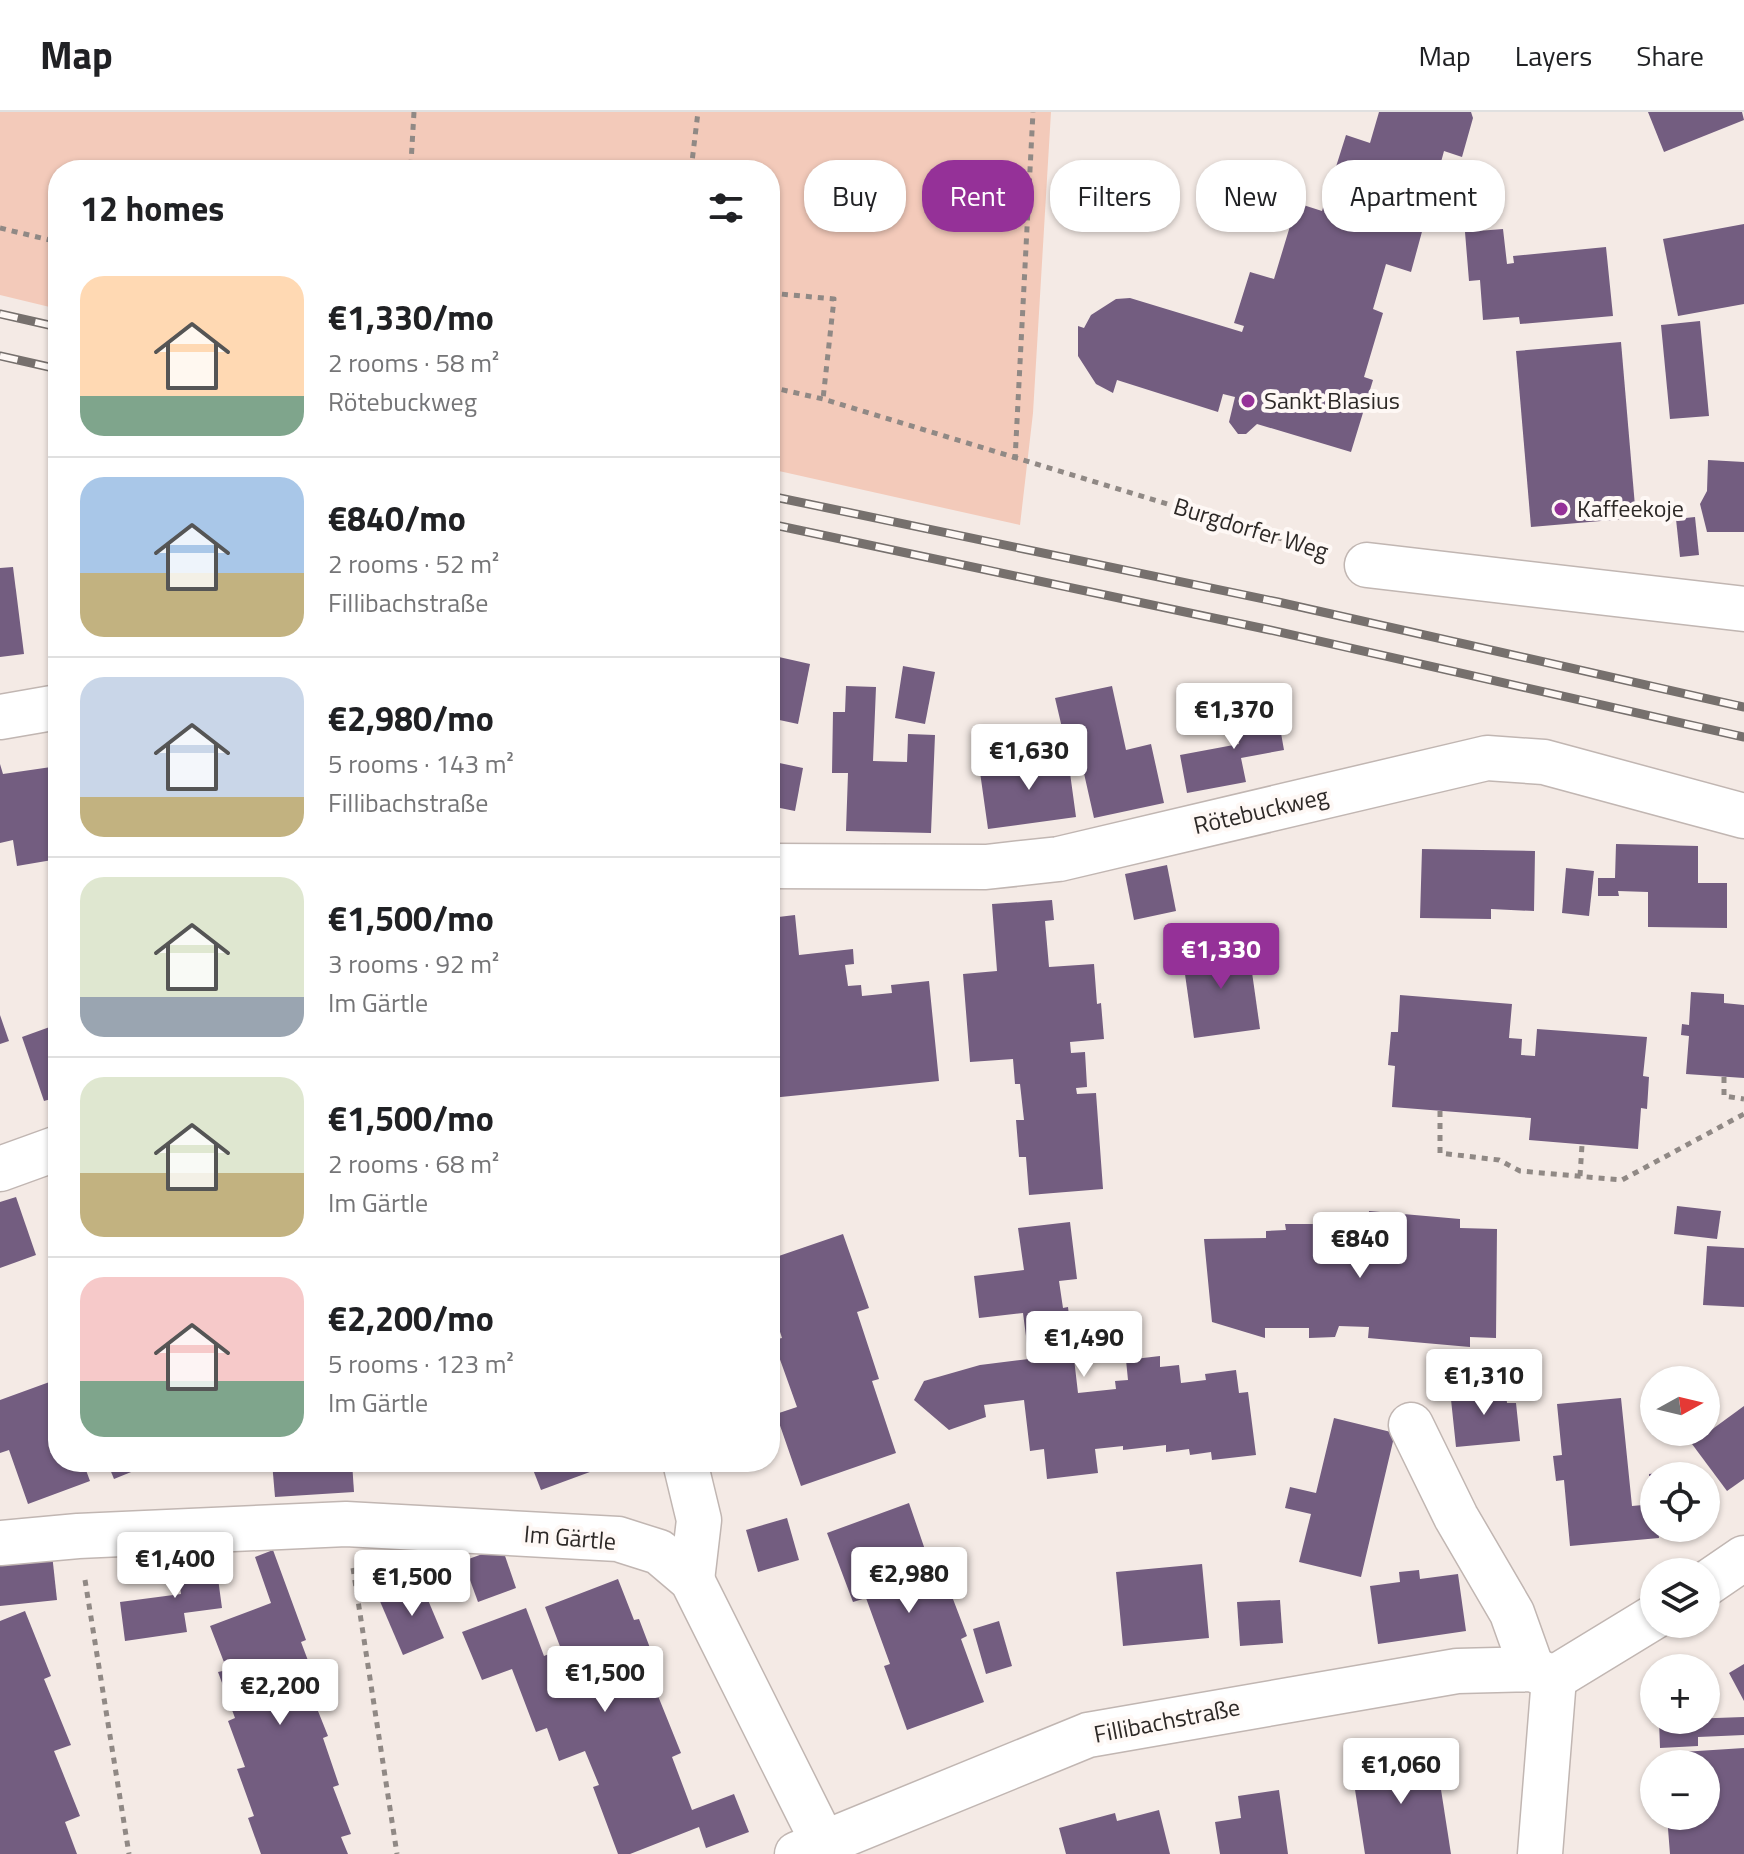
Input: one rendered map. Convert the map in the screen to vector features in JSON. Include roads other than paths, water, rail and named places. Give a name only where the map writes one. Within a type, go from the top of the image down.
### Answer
[{"type":"street","points":[[1367,565],[1744,609]]},
{"type":"street","points":[[0,717],[48,709]]},
{"type":"street","name":"Rötebuckweg","points":[[780,866],[986,867],[1059,859],[1487,758],[1544,762],[1744,816]]},
{"type":"street","points":[[0,1169],[48,1152]]},
{"type":"street","points":[[1411,1425],[1456,1517],[1543,1673],[1540,1854]]},
{"type":"street","points":[[687,1472],[699,1520],[692,1580]]},
{"type":"street","name":"Im Gärtle","points":[[0,1543],[78,1536],[346,1524],[618,1539],[659,1552],[692,1580],[810,1848]]},
{"type":"street","points":[[1720,1574],[1744,1558]]},
{"type":"street","points":[[1543,1673],[1640,1624]]},
{"type":"street","name":"Fillibachstraße","points":[[810,1848],[1088,1735],[1457,1671],[1543,1673]]},
{"type":"railway","points":[[0,314],[48,325]]},
{"type":"railway","points":[[0,356],[48,367]]},
{"type":"railway","points":[[780,498],[1278,602],[1744,707]]},
{"type":"railway","points":[[780,526],[1270,630],[1744,737]]},
{"type":"place","name":"Sankt Blasius","points":[[1248,401]]},
{"type":"place","name":"Kaffeekoje","points":[[1561,509]]}]
